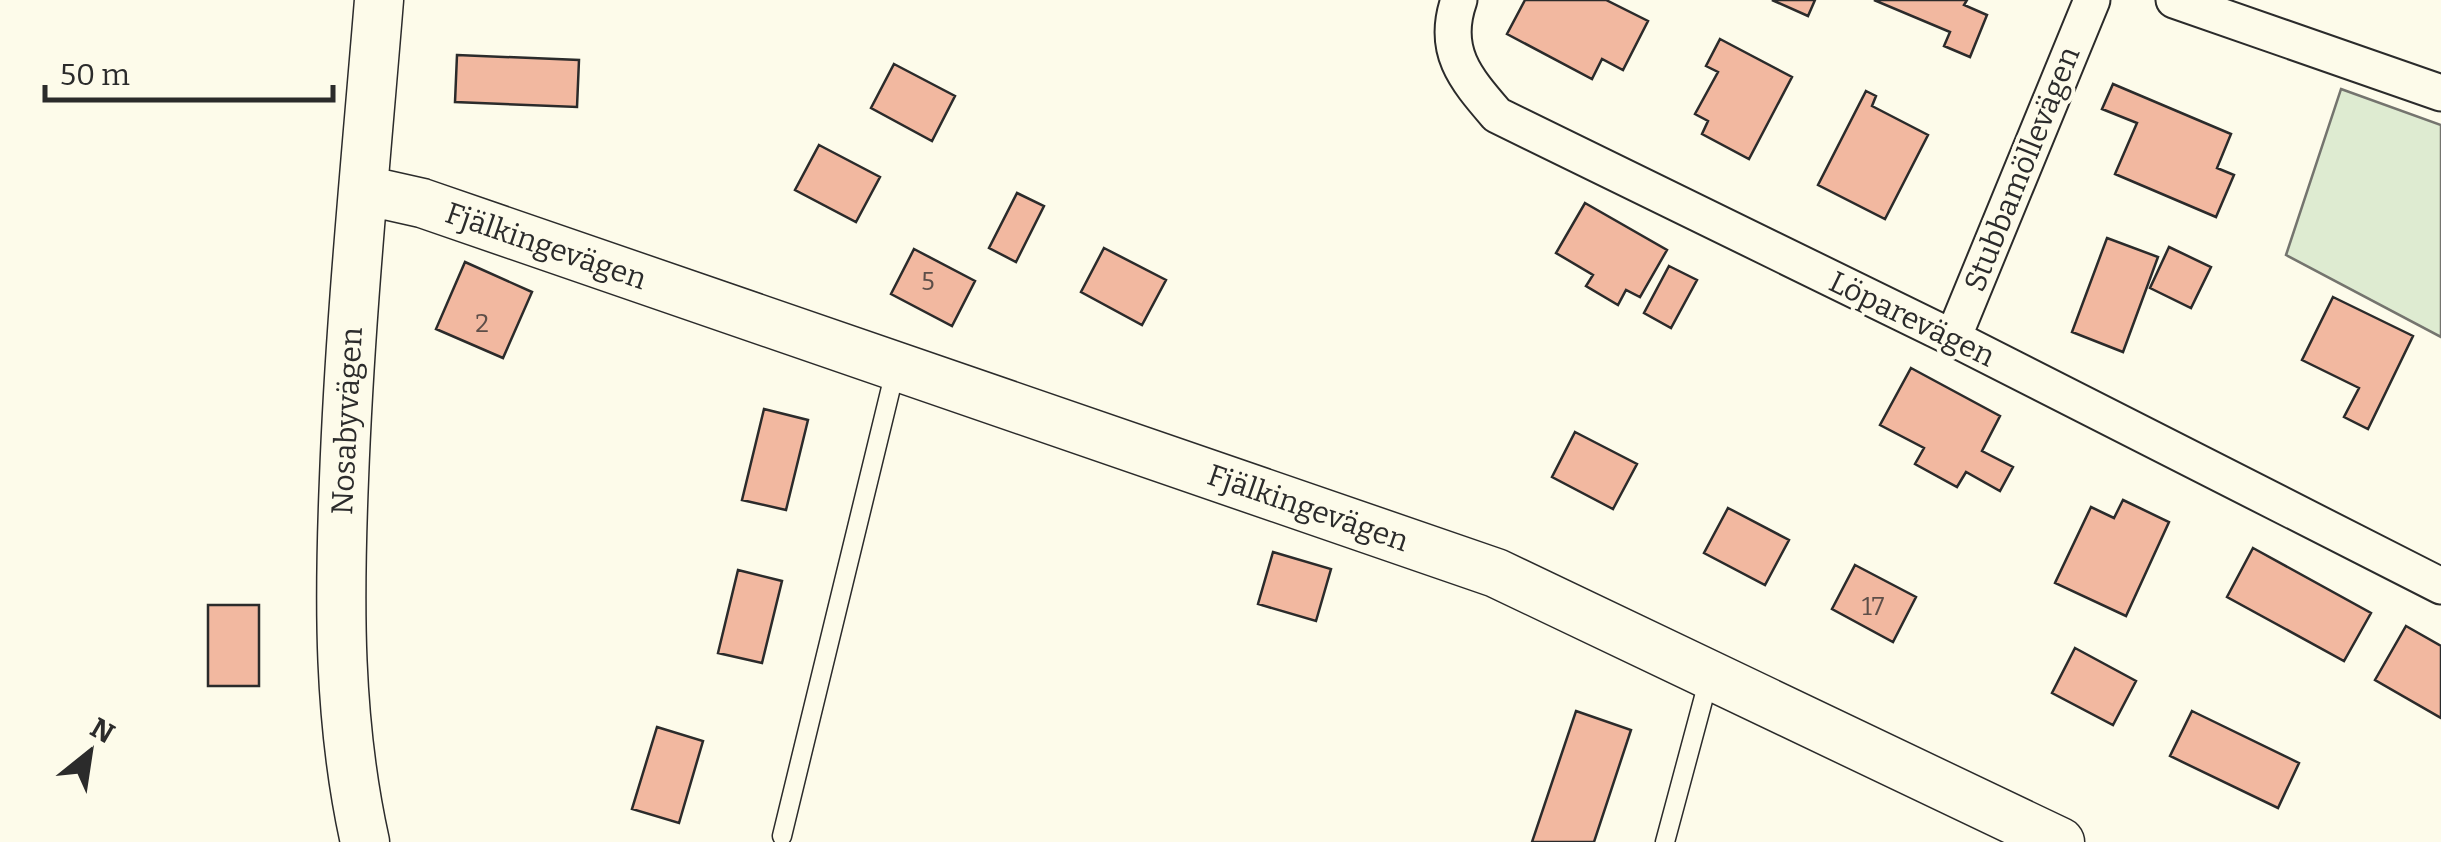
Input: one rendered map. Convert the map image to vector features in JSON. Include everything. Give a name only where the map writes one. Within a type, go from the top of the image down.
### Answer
[{"type":"street","name":"Nosabyvägen","points":[[365,842],[341,693],[349,348],[379,0]]},
{"type":"street","name":"Löparevägen","points":[[1459,0],[1454,15],[1459,70],[1496,114],[1952,338],[2441,586]]},
{"type":"street","name":"Stubbamöllevägen","points":[[1952,338],[2092,0]]},
{"type":"street","points":[[2174,0],[2441,93]]},
{"type":"street","name":"Fjälkingevägen","points":[[364,190],[422,203],[1496,573],[2060,842]]},
{"type":"lane","points":[[782,836],[896,366]]},
{"type":"lane","points":[[1665,842],[1710,675]]},
{"type":"green space","points":[[2341,89],[2441,125],[2441,337],[2286,255]]},
{"type":"building","points":[[1525,0],[1606,0],[1648,21],[1623,70],[1602,59],[1592,79],[1507,34]]},
{"type":"building","points":[[1772,0],[1815,0],[1808,16]]},
{"type":"building","points":[[1874,0],[1967,0],[1964,5],[1987,15],[1970,57],[1944,46],[1950,32]]},
{"type":"building","points":[[1720,39],[1792,77],[1749,159],[1702,134],[1708,121],[1695,114],[1718,72],[1706,66]]},
{"type":"building","points":[[457,55],[579,60],[577,107],[455,102]]},
{"type":"building","points":[[894,64],[955,96],[932,141],[871,108]]},
{"type":"building","points":[[2113,84],[2231,134],[2217,168],[2234,175],[2216,217],[2115,174],[2137,123],[2102,109]]},
{"type":"building","points":[[1866,91],[1876,96],[1872,106],[1928,135],[1885,219],[1818,185]]},
{"type":"building","points":[[819,145],[880,177],[856,222],[795,190]]},
{"type":"building","points":[[1017,193],[1044,206],[1016,262],[989,248]]},
{"type":"building","points":[[1585,203],[1667,250],[1640,297],[1626,290],[1618,305],[1586,286],[1593,275],[1556,253]]},
{"type":"building","points":[[2107,238],[2158,257],[2123,352],[2072,332]]},
{"type":"building","points":[[2169,247],[2211,267],[2191,308],[2150,288]]},
{"type":"building","points":[[1104,248],[1166,280],[1142,325],[1081,292]]},
{"type":"building","points":[[914,249],[975,281],[952,326],[891,294]]},
{"type":"building","points":[[465,262],[532,292],[503,358],[436,329]]},
{"type":"building","points":[[1669,266],[1697,280],[1671,328],[1644,313]]},
{"type":"building","points":[[2333,297],[2413,336],[2368,429],[2344,417],[2359,388],[2302,360]]},
{"type":"building","points":[[1911,368],[2000,416],[1982,451],[2013,467],[2000,491],[1966,472],[1957,487],[1915,464],[1924,448],[1880,425]]},
{"type":"building","points":[[764,409],[808,420],[786,510],[742,500]]},
{"type":"building","points":[[1575,432],[1637,464],[1613,509],[1552,477]]},
{"type":"building","points":[[2123,500],[2169,522],[2126,616],[2055,583],[2091,507],[2114,518]]},
{"type":"building","points":[[1728,508],[1789,540],[1765,585],[1704,553]]},
{"type":"building","points":[[2253,548],[2371,613],[2344,661],[2227,597]]},
{"type":"building","points":[[1273,552],[1331,569],[1316,621],[1258,604]]},
{"type":"building","points":[[1855,565],[1916,597],[1893,642],[1832,609]]},
{"type":"building","points":[[738,570],[782,581],[762,663],[718,653]]},
{"type":"building","points":[[208,605],[259,605],[259,686],[208,686]]},
{"type":"building","points":[[2406,626],[2441,646],[2441,718],[2375,680]]},
{"type":"building","points":[[2075,648],[2136,681],[2113,725],[2052,693]]},
{"type":"building","points":[[1576,711],[1631,730],[1594,842],[1532,842]]},
{"type":"building","points":[[2192,711],[2299,763],[2278,808],[2170,756]]},
{"type":"building","points":[[657,727],[703,741],[679,823],[632,809]]}]
